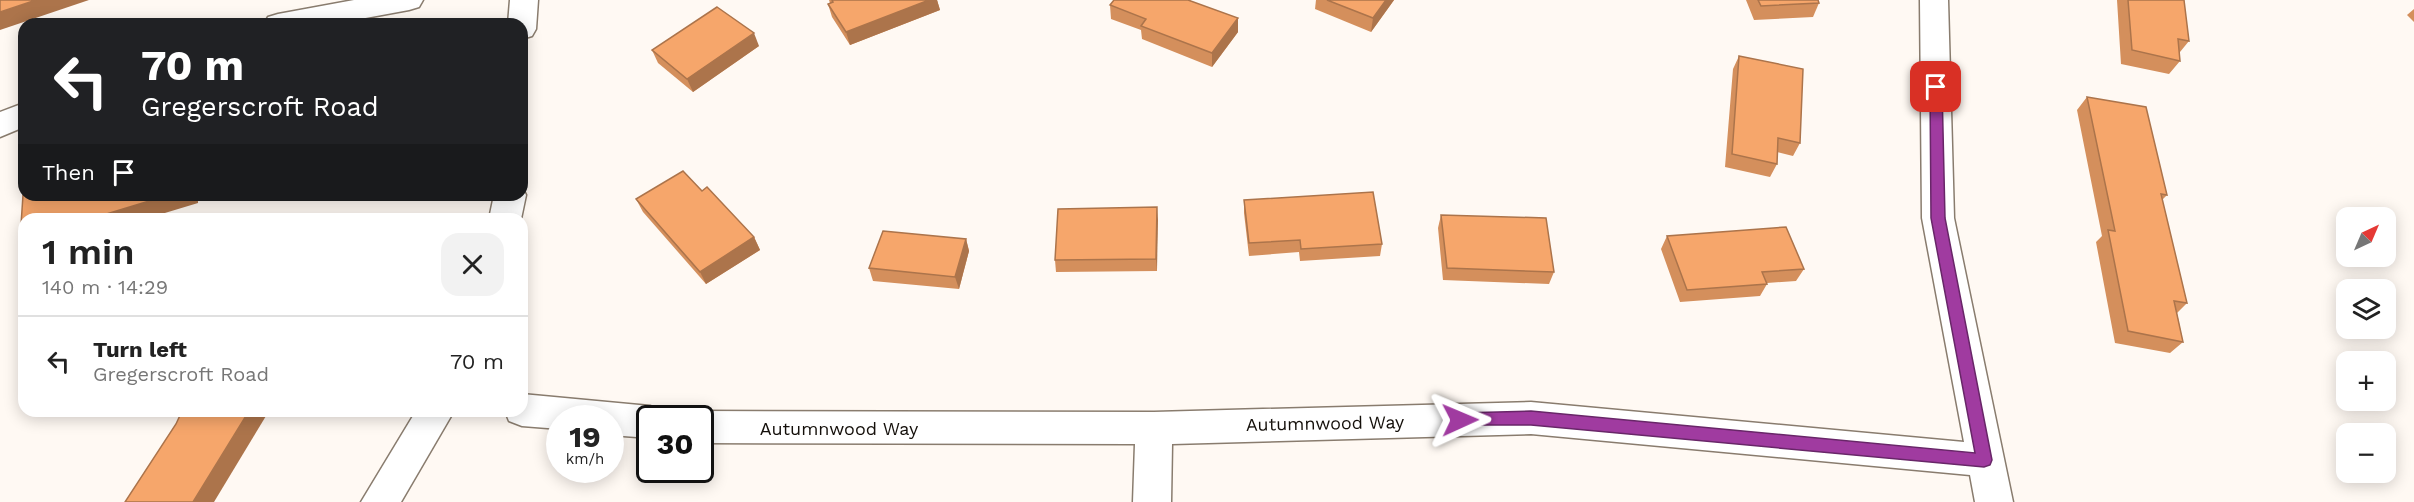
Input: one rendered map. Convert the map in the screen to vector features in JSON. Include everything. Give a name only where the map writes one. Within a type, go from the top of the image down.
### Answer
[{"type":"street","points":[[311,18],[409,0]]},
{"type":"street","points":[[523,18],[524,0]]},
{"type":"street","points":[[1934,0],[1938,218],[1984,460],[1995,502]]},
{"type":"street","points":[[0,125],[18,117]]},
{"type":"street","points":[[528,411],[546,412]]},
{"type":"street","points":[[380,502],[432,417]]},
{"type":"street","name":"Autumnwood Way","points":[[714,427],[1154,428],[1531,418],[1984,460]]},
{"type":"street","points":[[1152,502],[1154,428]]},
{"type":"building","points":[[0,0],[36,0],[0,12]]},
{"type":"building","points":[[832,0],[929,0],[846,32],[828,4],[833,2]]},
{"type":"building","points":[[1114,0],[1188,0],[1238,18],[1212,53],[1141,26],[1146,19],[1110,5]]},
{"type":"building","points":[[1327,0],[1386,0],[1373,18]]},
{"type":"building","points":[[1758,0],[1818,0],[1819,3],[1761,6]]},
{"type":"building","points":[[2128,0],[2184,0],[2189,41],[2178,39],[2180,61],[2132,50]]},
{"type":"building","points":[[717,7],[754,33],[687,79],[652,50]]},
{"type":"building","points":[[1739,56],[1803,69],[1800,143],[1778,138],[1777,164],[1732,154]]},
{"type":"building","points":[[2087,97],[2146,107],[2167,195],[2161,194],[2187,303],[2174,301],[2183,342],[2128,331],[2108,230],[2115,231]]},
{"type":"building","points":[[683,171],[702,191],[707,187],[754,237],[700,272],[636,199]]},
{"type":"building","points":[[1373,192],[1382,244],[1301,249],[1300,240],[1249,243],[1244,200]]},
{"type":"building","points":[[23,201],[149,201],[110,213],[22,213]]},
{"type":"building","points":[[1157,207],[1156,259],[1055,260],[1058,209]]},
{"type":"building","points":[[1441,215],[1546,218],[1554,272],[1447,268]]},
{"type":"building","points":[[1786,227],[1804,269],[1762,272],[1767,284],[1687,290],[1667,236]]},
{"type":"building","points":[[883,231],[966,239],[955,277],[869,268]]},
{"type":"building","points":[[179,417],[245,417],[193,502],[125,502]]},
{"type":"route","points":[[1460,420],[1531,418],[1984,460],[1938,218],[1936,87]]}]
